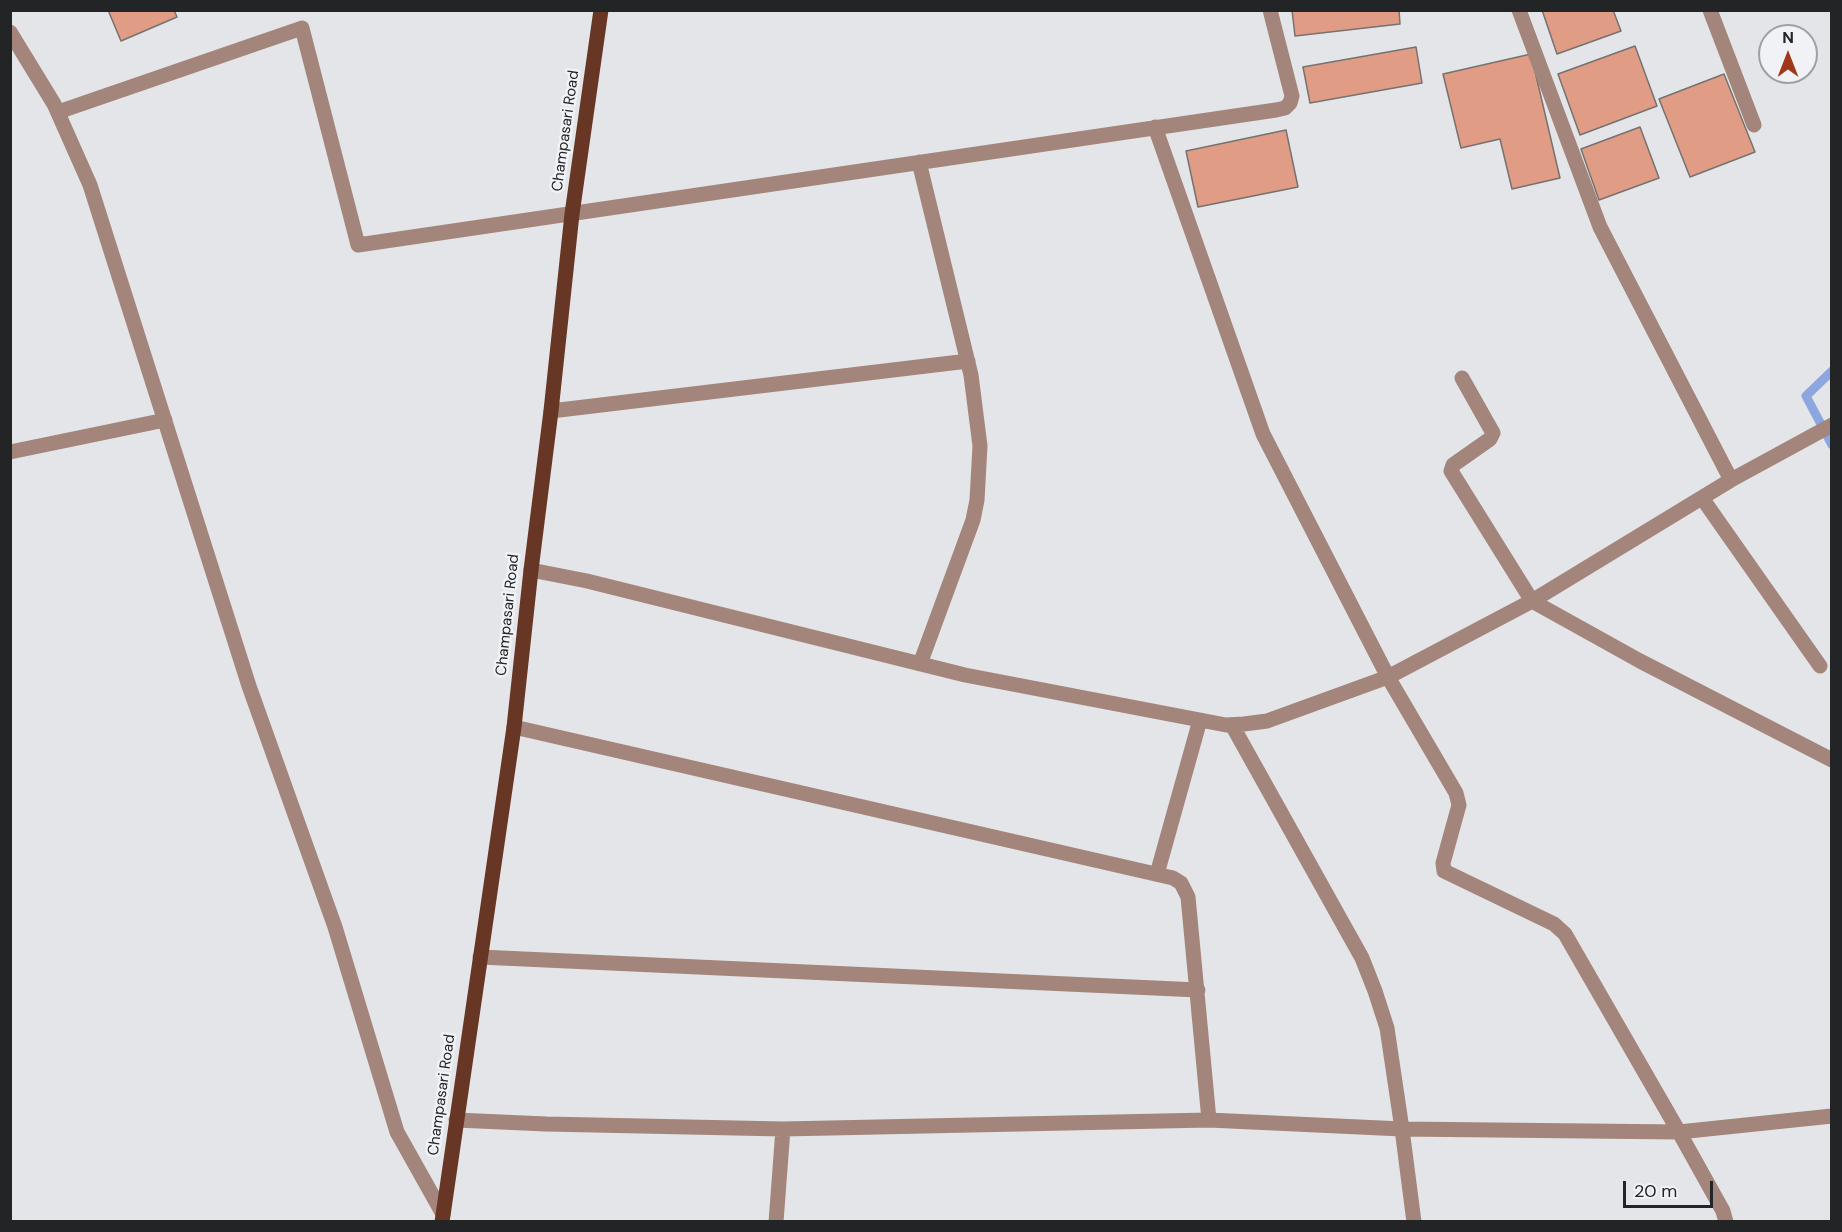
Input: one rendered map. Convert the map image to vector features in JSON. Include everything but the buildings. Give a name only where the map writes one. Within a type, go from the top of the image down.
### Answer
[{"type":"main road","name":"Champasari Road","points":[[443,1218],[514,727],[572,214],[601,10]]},
{"type":"street","points":[[58,112],[302,28],[358,245],[1284,108],[1290,103],[1292,96],[1270,10]]},
{"type":"street","points":[[1519,10],[1600,227],[1731,480]]},
{"type":"street","points":[[1710,10],[1754,125]]},
{"type":"street","points":[[10,32],[58,112],[90,184],[249,686],[335,927],[397,1132],[443,1218]]},
{"type":"street","points":[[1155,127],[1263,434],[1388,677],[1458,798],[1459,805],[1443,863],[1444,871],[1554,924],[1565,934],[1679,1132],[1723,1211],[1726,1221]]},
{"type":"street","points":[[919,162],[968,362],[977,407],[980,446],[977,500],[973,520],[920,664]]},
{"type":"street","points":[[551,411],[968,362]]},
{"type":"street","points":[[1462,378],[1493,433],[1490,439],[1453,465],[1451,471],[1532,601],[1640,661],[1832,760]]},
{"type":"street","points":[[10,452],[165,420]]},
{"type":"street","points":[[531,570],[587,581],[965,675],[1232,725],[1266,721],[1388,677],[1532,601],[1731,480],[1832,425]]},
{"type":"street","points":[[1702,498],[1820,666]]},
{"type":"street","points":[[1157,874],[1200,720]]},
{"type":"street","points":[[1232,725],[1362,958],[1387,1028],[1414,1221]]},
{"type":"street","points":[[514,727],[1173,878],[1181,883],[1188,897],[1209,1120]]},
{"type":"street","points":[[480,957],[1198,990]]},
{"type":"street","points":[[456,1120],[783,1129],[1209,1120],[1402,1129],[1679,1132],[1832,1116]]},
{"type":"street","points":[[776,1221],[783,1129]]},
{"type":"waterway","points":[[1832,371],[1806,396],[1832,445]]}]
